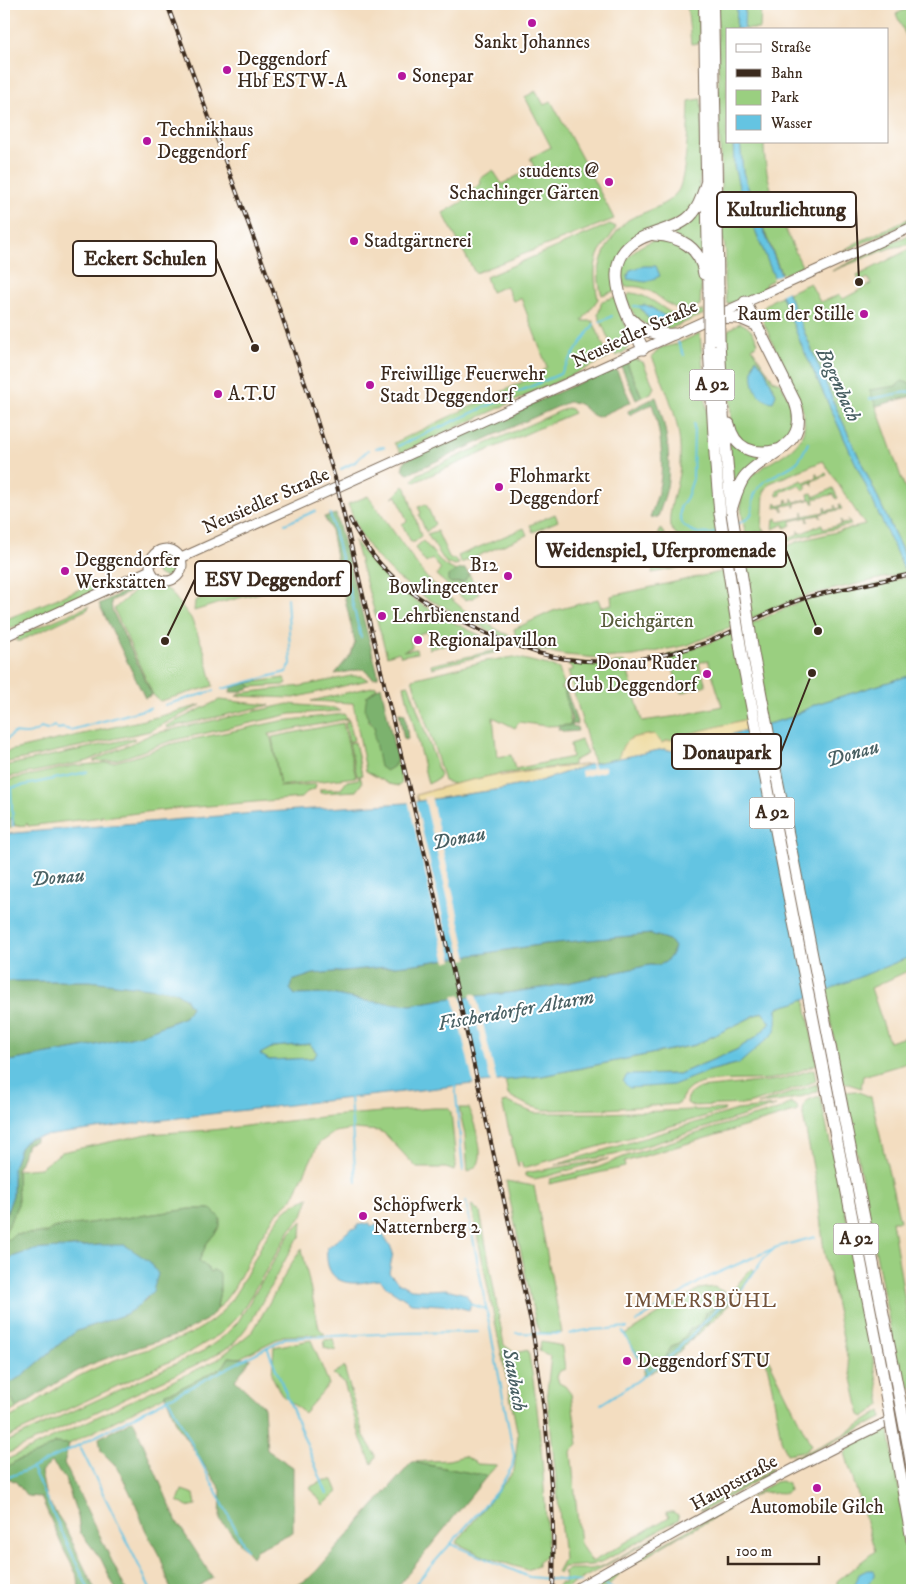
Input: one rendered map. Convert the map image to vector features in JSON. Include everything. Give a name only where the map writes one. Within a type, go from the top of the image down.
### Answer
[{"type":"highway","points":[[704,4],[711,148]]},
{"type":"highway","points":[[711,148],[713,4]]},
{"type":"highway","name":"A 92","points":[[711,148],[707,182],[713,289]]},
{"type":"highway","name":"A 92","points":[[711,148],[715,454],[726,512],[742,657],[836,1110],[893,1364],[912,1467]]},
{"type":"highway","points":[[643,349],[617,285],[617,268],[625,251],[639,239],[678,225],[689,218],[696,209],[707,182]]},
{"type":"highway","points":[[646,236],[669,236],[680,240],[692,248],[702,264],[713,289]]},
{"type":"highway","points":[[726,512],[746,475],[783,448],[793,438],[797,428],[797,406],[744,302]]},
{"type":"highway","points":[[628,315],[645,331],[674,334]]},
{"type":"highway","points":[[712,316],[740,318],[756,325]]},
{"type":"highway","name":"A 92","points":[[714,344],[723,414],[726,512]]},
{"type":"highway","points":[[723,414],[728,421],[731,433],[742,447],[760,453],[783,448]]},
{"type":"highway","name":"A 92","points":[[836,1110],[912,1540]]},
{"type":"main road","name":"Neusiedler Straße","points":[[180,558],[912,227]]},
{"type":"main road","points":[[159,550],[172,550],[180,558],[182,564],[181,570],[173,580],[160,580],[150,570],[151,559],[159,550]]},
{"type":"main road","points":[[4,637],[150,570]]},
{"type":"main road","name":"Hauptstraße","points":[[576,1589],[786,1472],[912,1410]]},
{"type":"green space","points":[[687,4],[699,4],[700,43],[691,44]]},
{"type":"green space","points":[[717,4],[737,4],[736,28],[726,28],[726,142],[733,142],[734,166],[741,195],[775,279],[765,284],[767,288],[744,299],[727,304],[724,280],[726,254],[722,237]]},
{"type":"green space","points":[[745,4],[761,4],[760,28],[744,28]]},
{"type":"green space","points":[[912,6],[912,49],[896,14]]},
{"type":"green space","points":[[536,91],[544,105],[551,101],[614,219],[475,273],[443,213],[469,198],[467,193],[481,184],[480,179],[493,170],[502,184],[534,167],[530,158],[551,147],[525,97]]},
{"type":"green space","points":[[701,99],[703,137],[699,191],[692,212],[627,244],[615,291],[602,295],[599,271],[606,248],[615,234],[628,220],[662,205],[678,191],[685,161],[689,101]]},
{"type":"green space","points":[[740,142],[764,142],[767,173],[771,189],[782,221],[802,266],[782,275],[743,172]]},
{"type":"green space","points":[[702,205],[705,261],[670,232]]},
{"type":"green space","points":[[912,217],[912,221],[834,256],[856,243]]},
{"type":"green space","points":[[610,224],[616,227],[597,257],[595,269],[598,299],[582,321],[593,321],[609,358],[401,453],[394,443],[539,374],[547,367],[521,298],[513,301],[506,286],[491,292],[486,277]]},
{"type":"green space","points":[[912,234],[912,244],[890,248],[832,271],[894,241]]},
{"type":"green space","points":[[658,239],[686,247],[697,261],[702,276],[700,305],[687,311],[682,310],[643,288],[625,287],[622,277],[623,269],[629,256],[639,247]]},
{"type":"green space","points":[[910,249],[912,255],[912,396],[875,403],[907,494],[908,486],[912,484],[912,563],[908,563],[834,403],[788,293],[810,283],[820,302],[840,295],[843,299],[871,284],[868,278],[860,282],[857,276]]},
{"type":"green space","points":[[630,293],[638,294],[678,316],[686,317],[703,310],[704,314],[665,331],[655,331],[636,318],[626,299]],"holes":[[[639,306],[651,306],[659,314],[668,317],[667,320],[652,323]]]},
{"type":"green space","name":"Deichgärten","points":[[783,295],[801,344],[906,573],[804,596],[688,645],[634,656],[598,658],[537,650],[510,641],[426,598],[397,577],[373,553],[359,532],[348,504],[368,496],[426,577],[464,610],[503,633],[516,638],[514,629],[553,611],[598,599],[601,607],[612,604],[611,596],[734,569],[799,541],[865,525],[823,461],[770,483],[764,492],[762,529],[766,531],[766,535],[763,536],[761,531],[746,535],[741,506],[743,489],[758,470],[790,450],[799,441],[804,431],[802,407],[763,321],[761,310],[771,301]]},
{"type":"green space","points":[[615,297],[630,339],[626,350],[616,356],[598,315],[602,301]]},
{"type":"green space","points":[[740,323],[751,331],[758,343],[752,348],[773,380],[781,383],[790,402],[794,416],[793,429],[788,438],[770,450],[741,443],[731,423],[729,366],[726,357],[728,330]],"holes":[[[756,358],[765,370],[776,394],[753,365]]]},
{"type":"green space","points":[[700,333],[719,539],[700,547],[695,543],[697,540],[691,536],[688,542],[670,527],[671,507],[679,473],[680,442],[670,399],[652,357],[660,348],[677,344]]},
{"type":"green space","points":[[633,359],[643,362],[654,387],[651,393],[642,397],[626,361]]},
{"type":"green space","points":[[626,361],[642,397],[636,400],[620,364]]},
{"type":"green space","points":[[615,367],[631,402],[598,417],[574,402],[568,402],[408,474],[403,470],[403,464],[406,460]]},
{"type":"green space","points":[[902,381],[912,384],[912,396],[876,406],[869,390],[896,386]]},
{"type":"green space","points":[[656,397],[663,419],[669,464],[666,491],[658,517],[650,518],[657,496],[662,467],[661,445],[657,424],[652,404],[629,415],[628,411]]},
{"type":"green space","points":[[567,408],[571,409],[574,413],[415,482],[413,480],[418,474]]},
{"type":"green space","points":[[729,436],[760,457],[734,492]]},
{"type":"green space","points":[[816,473],[818,477],[826,473],[827,475],[812,481],[813,486],[811,482],[805,485],[807,488],[803,490],[799,485],[781,492],[781,495],[777,496],[777,491],[802,480],[804,483],[816,478]]},
{"type":"green space","points":[[404,486],[421,536],[415,542],[411,542],[402,524],[407,521],[397,496],[392,498]]},
{"type":"green space","points":[[833,488],[838,498],[836,499],[834,494],[814,499],[815,503],[813,503],[812,499],[795,503],[795,508],[794,504],[783,506],[783,511],[782,507],[775,508],[776,502],[778,506],[786,504],[787,499],[788,503],[792,502],[792,498],[794,502],[809,499],[808,494],[812,493],[814,497]]},
{"type":"green space","points":[[426,504],[435,524],[426,532],[418,507]]},
{"type":"green space","points":[[839,504],[842,509],[820,514],[821,518],[819,515],[808,517],[808,522],[807,517],[791,521],[791,525],[785,528],[784,524],[773,529],[774,519],[777,518],[778,522],[803,517],[803,512],[804,516],[824,512],[825,507],[826,511],[835,509],[835,505],[836,509],[840,508]]},
{"type":"green space","points":[[336,514],[378,677],[373,678],[363,669],[335,674],[351,654],[355,643],[331,530],[324,517]]},
{"type":"green space","points":[[555,514],[558,521],[533,532],[530,525]]},
{"type":"green space","points":[[848,519],[851,525],[800,537],[779,545],[746,553],[746,550],[766,546],[766,541],[768,545],[777,543],[777,538],[779,542],[798,534],[798,530],[800,534],[822,524],[823,529],[841,525],[841,520],[842,524],[849,523]]},
{"type":"green space","points":[[524,528],[527,535],[461,563],[458,556]]},
{"type":"green space","points":[[660,528],[669,541],[686,552],[691,565],[652,573]]},
{"type":"green space","points":[[437,531],[450,559],[455,559],[459,564],[446,563],[427,534]]},
{"type":"green space","points":[[354,540],[381,572],[411,597],[444,618],[482,636],[429,649],[428,641],[431,640],[428,631],[410,637],[412,647],[403,651],[416,649],[417,653],[401,656],[399,652],[387,656]]},
{"type":"green space","points":[[423,541],[444,565],[456,571],[448,576],[451,583],[462,583],[469,574],[479,594],[465,600],[436,575],[441,569],[432,559],[426,563],[415,548]]},
{"type":"green space","points":[[166,553],[171,554],[177,560],[177,570],[171,576],[166,577],[161,576],[155,570],[154,565],[155,560],[161,554]]},
{"type":"green space","points":[[337,563],[339,573],[194,611],[195,601],[208,595],[210,598],[222,593]]},
{"type":"green space","points":[[459,569],[465,569],[469,574],[464,582],[451,583],[448,581],[448,576]]},
{"type":"green space","points":[[912,576],[912,675],[816,704],[789,718],[673,751],[594,763],[568,671],[573,670],[572,666],[568,665],[569,662],[605,664],[625,662],[642,721],[678,716],[722,706],[708,660],[699,663],[706,685],[681,693],[668,655],[707,644],[803,600]]},
{"type":"green space","points":[[146,581],[170,591],[191,618],[204,650],[213,686],[160,701],[153,695],[114,609]]},
{"type":"green space","points":[[95,583],[98,590],[5,631],[4,620]]},
{"type":"green space","points":[[129,589],[130,592],[111,601],[112,610],[152,695],[145,698],[99,604]]},
{"type":"green space","points":[[89,606],[88,609],[20,641],[16,641],[17,636]]},
{"type":"green space","points":[[497,650],[501,651],[432,668],[431,665]]},
{"type":"green space","points":[[514,657],[559,669],[564,686],[561,689],[565,689],[571,725],[546,726],[519,722],[515,728],[493,717],[497,757],[511,755],[515,769],[572,757],[570,744],[581,740],[587,754],[573,761],[573,765],[499,774],[454,784],[444,781],[412,679],[486,661]]},
{"type":"green space","points":[[351,676],[362,676],[368,680],[294,698],[236,696],[242,693],[301,686]]},
{"type":"green space","points":[[284,678],[287,683],[284,685],[252,687],[248,683]]},
{"type":"green space","points":[[248,683],[252,687],[239,692],[230,692],[231,688]]},
{"type":"green space","points":[[409,685],[440,775],[438,779],[428,784],[404,686]]},
{"type":"green space","points":[[376,686],[377,688],[367,696],[369,722],[375,726],[379,748],[393,767],[397,760],[402,783],[399,786],[389,784],[366,771],[353,703],[311,701]]},
{"type":"green space","points":[[381,686],[397,760],[393,767],[386,771],[380,767],[374,736],[375,726],[367,716],[365,709],[367,696]]},
{"type":"green space","points":[[566,690],[577,722],[577,725],[573,724],[572,726],[577,727],[578,731],[565,732],[558,729],[559,726],[571,725],[572,720],[564,691]]},
{"type":"green space","points":[[219,700],[270,705],[167,728],[166,726]]},
{"type":"green space","points":[[288,704],[334,708],[341,711],[291,714],[175,740],[123,758],[93,761],[152,734]]},
{"type":"green space","points":[[201,705],[150,731],[4,763],[4,752]]},
{"type":"green space","points":[[399,713],[405,714],[408,739],[404,740]]},
{"type":"green space","points":[[344,714],[349,721],[354,740],[349,742],[345,723],[348,721],[347,719],[269,734],[280,787],[316,784],[315,789],[307,792],[301,798],[173,809],[173,807],[171,809],[104,817],[101,815],[102,817],[28,826],[27,823],[26,825],[15,826],[10,818],[11,828],[4,829],[4,789],[11,788],[4,788],[4,781],[73,766],[114,762],[170,744],[281,721]]},
{"type":"green space","points":[[343,723],[356,777],[280,786],[272,737]]},
{"type":"green space","points":[[135,739],[88,761],[4,778],[4,766]]},
{"type":"green space","points":[[355,742],[362,775],[360,776],[357,776],[349,743]]},
{"type":"green space","points":[[360,776],[362,783],[356,791],[320,793],[320,789],[341,789],[347,781],[358,779]]},
{"type":"green space","points":[[651,934],[669,940],[674,947],[671,956],[663,964],[650,965],[549,987],[444,999],[411,1005],[365,1001],[331,994],[295,995],[290,989],[292,981],[313,974],[415,964],[545,944]]},
{"type":"green space","points":[[912,956],[912,969],[871,988],[889,1042],[912,1035],[912,1066],[911,1062],[863,1076],[861,1088],[842,1082],[825,990]]},
{"type":"green space","points":[[4,981],[90,981],[174,991],[185,998],[191,1007],[185,1017],[143,1034],[87,1047],[4,1062]]},
{"type":"green space","points":[[805,999],[817,1064],[787,1075],[767,1079],[704,1083],[694,1086],[687,1091],[679,1104],[605,1109],[545,1110],[529,1106],[508,1095],[505,1080],[542,1076],[695,1045],[762,1012],[771,1023],[756,1037],[736,1050],[679,1074],[627,1075],[623,1082],[709,1071],[740,1063],[777,1024],[777,1008]]},
{"type":"green space","points":[[310,1044],[317,1053],[314,1058],[269,1060],[259,1054],[273,1047]]},
{"type":"green space","points":[[814,1069],[816,1081],[748,1104],[692,1106],[687,1103],[691,1094],[700,1088],[779,1080]]},
{"type":"green space","points":[[817,1084],[818,1091],[811,1094],[788,1100],[758,1104]]},
{"type":"green space","points":[[856,1091],[871,1097],[900,1221],[892,1221],[912,1344],[912,1388],[903,1394],[845,1092]]},
{"type":"green space","points":[[820,1096],[856,1262],[881,1405],[864,1417],[860,1415],[824,1251],[816,1183],[803,1115],[805,1103]]},
{"type":"green space","points":[[507,1102],[534,1113],[725,1109],[724,1111],[523,1168],[521,1162],[518,1163],[518,1167],[502,1103]]},
{"type":"green space","points":[[791,1103],[797,1106],[798,1111],[624,1162],[625,1167],[549,1184],[550,1179],[599,1167],[626,1156],[778,1110]]},
{"type":"green space","points":[[776,1106],[614,1155],[555,1165],[737,1110]]},
{"type":"green space","points":[[448,1108],[451,1112],[456,1163],[454,1171],[446,1168],[417,1168],[380,1131],[354,1129],[335,1132],[319,1143],[292,1199],[275,1215],[260,1238],[234,1288],[219,1308],[217,1307],[220,1290],[206,1265],[199,1261],[207,1243],[220,1227],[211,1209],[190,1209],[53,1228],[46,1233],[14,1234],[8,1241],[4,1238],[18,1204],[17,1170],[40,1168],[62,1152],[147,1134],[212,1130],[330,1116]]},
{"type":"green space","points":[[459,1108],[469,1108],[479,1144],[480,1158],[478,1164],[468,1172],[465,1135]]},
{"type":"green space","points":[[29,1138],[35,1138],[35,1141],[27,1144],[17,1170],[18,1204],[4,1235],[4,1220],[13,1195],[13,1168],[20,1148]]},
{"type":"green space","points":[[608,1159],[534,1179],[525,1176],[525,1173]]},
{"type":"green space","points":[[506,1181],[534,1186],[562,1333],[541,1333],[536,1324]]},
{"type":"green space","points":[[309,1198],[303,1215],[290,1230],[240,1314],[220,1334],[192,1351],[4,1439],[4,1420],[59,1387],[86,1372],[117,1359],[189,1334],[215,1318],[232,1299],[280,1216],[288,1208]]},
{"type":"green space","points":[[471,1204],[480,1212],[504,1345],[515,1353],[528,1350],[536,1401],[548,1555],[538,1562],[538,1566],[527,1570],[486,1557],[456,1543],[514,1471],[518,1435]]},
{"type":"green space","points":[[190,1209],[211,1209],[220,1218],[220,1227],[207,1243],[199,1261],[210,1272],[214,1270],[220,1274],[217,1307],[219,1308],[206,1320],[178,1335],[89,1365],[61,1380],[16,1409],[10,1393],[4,1395],[4,1387],[26,1373],[77,1331],[126,1314],[148,1298],[100,1245],[32,1250],[4,1260],[4,1238],[8,1240],[14,1234],[46,1233],[53,1228]]},
{"type":"green space","points":[[302,1221],[301,1236],[295,1242],[252,1320],[232,1345],[208,1359],[4,1455],[4,1443],[205,1350],[223,1337],[238,1322],[291,1232]]},
{"type":"green space","points":[[302,1249],[319,1328],[325,1334],[283,1336],[239,1358],[229,1357],[223,1367],[177,1390],[165,1393],[166,1395],[69,1444],[55,1443],[40,1453],[16,1461],[4,1470],[4,1461],[217,1360],[253,1331],[293,1261]]},
{"type":"green space","points":[[752,1268],[754,1271],[740,1289],[741,1293],[738,1296],[733,1290]]},
{"type":"green space","points":[[714,1287],[726,1293],[731,1299],[730,1303],[723,1304],[705,1313],[700,1324],[690,1329],[681,1342],[672,1346],[664,1359],[649,1361],[645,1366],[625,1335],[699,1289]]},
{"type":"green space","points":[[723,1296],[727,1296],[730,1303],[712,1316],[707,1325],[703,1325],[669,1361],[652,1372],[643,1375],[645,1366],[649,1361],[663,1360],[668,1356],[666,1355],[672,1346],[681,1342],[690,1329],[698,1326],[705,1313],[723,1304]]},
{"type":"green space","points":[[730,1303],[690,1342],[704,1325],[707,1325],[712,1316]]},
{"type":"green space","points":[[333,1339],[336,1351],[324,1348],[325,1340]]},
{"type":"green space","points":[[311,1340],[329,1384],[304,1413],[281,1394],[272,1376],[274,1347]]},
{"type":"green space","points":[[541,1342],[562,1347],[565,1369],[560,1371],[557,1376],[559,1383],[565,1386],[571,1394],[578,1444],[571,1451],[580,1544],[592,1562],[669,1517],[666,1512],[673,1512],[678,1515],[679,1519],[604,1561],[592,1565],[563,1567],[559,1574],[557,1572],[564,1559],[547,1391],[551,1356],[539,1351]]},
{"type":"green space","points":[[763,1348],[811,1445],[804,1451],[787,1454],[781,1439]]},
{"type":"green space","points":[[229,1357],[251,1359],[235,1380],[264,1407],[267,1450],[293,1467],[293,1532],[256,1550],[252,1557],[220,1520],[221,1490],[177,1425],[165,1393],[177,1390],[223,1367]]},
{"type":"green space","points":[[344,1367],[363,1434],[376,1456],[372,1464],[361,1439],[344,1383],[333,1374]]},
{"type":"green space","points":[[10,1393],[16,1409],[4,1415],[4,1395]]},
{"type":"green space","points":[[881,1411],[882,1418],[805,1455],[797,1458],[791,1457],[803,1454],[843,1435]]},
{"type":"green space","points":[[133,1420],[177,1522],[213,1578],[191,1590],[171,1590],[161,1559],[145,1529],[118,1468],[101,1451],[99,1438]]},
{"type":"green space","points":[[888,1426],[904,1518],[912,1590],[837,1590],[837,1581],[875,1551],[845,1453],[857,1441]]},
{"type":"green space","points":[[55,1443],[69,1444],[64,1463],[126,1590],[116,1590],[101,1559],[80,1532],[78,1517],[65,1479],[52,1462],[41,1472],[46,1498],[64,1525],[95,1590],[79,1590],[78,1577],[41,1497],[27,1496],[16,1482],[4,1476],[4,1470],[16,1461],[40,1453]]},
{"type":"green space","points":[[464,1456],[478,1464],[497,1465],[487,1476],[412,1462],[449,1460]]},
{"type":"green space","points":[[412,1462],[487,1476],[395,1590],[290,1590],[312,1576]]},
{"type":"green space","points":[[772,1468],[761,1478],[705,1510],[700,1510],[759,1477]]},
{"type":"green space","points":[[325,1480],[333,1480],[338,1492],[323,1505],[310,1487]]},
{"type":"green space","points":[[781,1481],[788,1484],[789,1491],[786,1493],[762,1492],[750,1498],[775,1482]]},
{"type":"green space","points":[[182,1490],[194,1494],[196,1505],[187,1507],[178,1501]]},
{"type":"green space","points":[[727,1508],[729,1509],[681,1535],[622,1571],[605,1589],[581,1590]]},
{"type":"green space","points":[[678,1524],[562,1590],[555,1590],[560,1583],[564,1584],[565,1576],[563,1572],[569,1569],[591,1569],[603,1566]]},
{"type":"sand","points":[[747,719],[750,729],[673,751],[664,749],[618,759],[623,746],[634,737],[654,734],[662,743],[668,740],[685,739],[688,734]]},
{"type":"sand","points":[[591,764],[540,781],[502,789],[418,801],[416,795],[499,774],[500,776]]},
{"type":"water","points":[[737,4],[745,4],[744,28],[736,28]]},
{"type":"water","points":[[733,142],[740,142],[743,172],[752,200],[834,403],[912,572],[912,587],[801,344],[741,195],[734,166]]},
{"type":"water","points":[[644,266],[656,266],[660,276],[646,282],[627,279],[630,270]]},
{"type":"water","points":[[645,305],[668,317],[667,320],[652,323],[639,306]]},
{"type":"water","points":[[756,358],[765,370],[776,394],[773,402],[761,397],[754,385],[753,371]]},
{"type":"water","points":[[912,675],[912,956],[795,1003],[777,1008],[777,1024],[774,1033],[740,1063],[709,1071],[673,1085],[629,1088],[623,1082],[627,1075],[679,1074],[736,1050],[756,1037],[771,1023],[762,1012],[695,1045],[542,1076],[193,1116],[29,1138],[20,1148],[13,1168],[13,1195],[4,1220],[4,1062],[87,1047],[143,1034],[185,1017],[191,1007],[185,998],[174,991],[90,981],[4,981],[4,834],[267,812],[406,803],[502,789],[540,781],[591,764],[664,749],[673,751],[789,718],[816,704]],"holes":[[[651,934],[669,940],[674,947],[671,956],[663,964],[650,965],[549,987],[444,999],[411,1005],[365,1001],[331,994],[295,995],[290,989],[292,981],[313,974],[415,964],[545,944]],[[310,1044],[317,1053],[313,1058],[269,1060],[260,1054],[273,1047]]]},
{"type":"water","points":[[370,1223],[370,1226],[377,1225],[390,1245],[393,1253],[389,1273],[398,1282],[411,1289],[446,1289],[466,1294],[471,1303],[469,1310],[454,1306],[411,1303],[388,1288],[380,1280],[349,1283],[336,1278],[327,1263],[327,1248],[351,1229],[357,1228],[357,1225]]},
{"type":"water","points":[[125,1245],[150,1262],[158,1274],[153,1291],[137,1307],[126,1314],[77,1331],[26,1373],[4,1387],[4,1260],[32,1250]]},
{"type":"water","points":[[867,1570],[874,1570],[874,1577],[861,1590],[853,1590],[859,1574]]},
{"type":"pier","points":[[784,273],[790,290],[780,295],[772,278]]},
{"type":"pier","points":[[591,761],[594,768],[605,766],[606,771],[582,777],[581,771],[592,769]]},
{"type":"pier","points":[[431,796],[468,959],[462,960],[424,797]]},
{"type":"pier","points":[[415,799],[453,961],[446,962],[408,800]]},
{"type":"pier","points":[[470,994],[476,994],[497,1083],[491,1084]]},
{"type":"pier","points":[[461,995],[481,1085],[474,1086],[453,996]]},
{"type":"waterway","points":[[634,306],[641,307]]},
{"type":"waterway","points":[[600,322],[612,316]]},
{"type":"waterway","points":[[518,392],[560,374],[594,324]]},
{"type":"waterway","points":[[678,342],[684,355]]},
{"type":"waterway","points":[[870,399],[912,391]]},
{"type":"waterway","points":[[398,446],[510,396]]},
{"type":"waterway","points":[[694,424],[693,479],[687,497],[680,508],[680,517],[683,525],[698,533],[712,534],[718,531]]},
{"type":"waterway","points":[[737,524],[745,520],[752,513],[753,499],[759,487],[768,479],[794,465],[808,443]]},
{"type":"waterway","points":[[376,448],[384,447]]},
{"type":"waterway","points":[[341,469],[355,462],[368,450]]},
{"type":"waterway","points":[[285,524],[315,511]]},
{"type":"waterway","points":[[330,514],[361,637]]},
{"type":"waterway","points":[[222,689],[286,672],[291,664],[287,598]]},
{"type":"waterway","points":[[165,705],[213,691]]},
{"type":"waterway","points":[[4,739],[7,739],[14,733],[28,734],[41,728],[47,730],[54,726],[58,729],[71,730],[150,708]]},
{"type":"waterway","points":[[11,788],[87,772]]},
{"type":"waterway","points":[[4,789],[11,788],[13,826]]},
{"type":"waterway","points":[[455,1084],[463,1171]]},
{"type":"waterway","points":[[350,1097],[356,1182]]},
{"type":"waterway","name":"Saubach","points":[[410,1590],[498,1490],[512,1467],[514,1456],[466,1201]]},
{"type":"waterway","points":[[636,1322],[704,1279],[777,1247],[815,1237]]},
{"type":"waterway","points":[[739,1293],[765,1257],[775,1248]]},
{"type":"waterway","points":[[601,1404],[637,1381],[674,1353],[727,1299]]},
{"type":"waterway","points":[[469,1304],[486,1309]]},
{"type":"waterway","points":[[570,1334],[588,1330],[627,1328]]},
{"type":"waterway","points":[[4,1479],[32,1468],[79,1445],[285,1338],[478,1332]]},
{"type":"waterway","points":[[623,1332],[648,1373]]},
{"type":"waterway","points":[[516,1333],[560,1334]]},
{"type":"waterway","points":[[267,1347],[327,1494]]},
{"type":"waterway","points":[[168,1398],[246,1549]]},
{"type":"waterway","points":[[79,1445],[151,1590]]},
{"type":"waterway","points":[[32,1468],[89,1590]]},
{"type":"waterway","name":"Saubach","points":[[451,1544],[529,1577],[581,1582]]},
{"type":"waterway","name":"Saubach","points":[[593,1583],[605,1584],[614,1590]]},
{"type":"railway","points":[[167,4],[271,285],[335,478],[454,976],[531,1322],[549,1456],[553,1523],[553,1590]]},
{"type":"railway","points":[[350,519],[360,537],[383,567],[396,580],[426,602],[470,626],[508,643],[558,658],[578,660],[620,661],[641,659],[682,650],[715,639],[776,609],[806,598],[912,574]]},
{"type":"place","name":"Sankt Johannes","points":[[532,23]]},
{"type":"place","name":"Deggendorf Hbf ESTW-A","points":[[227,70]]},
{"type":"place","name":"Sonepar","points":[[402,76]]},
{"type":"place","name":"Technikhaus Deggendorf","points":[[147,141]]},
{"type":"place","name":"students @ Schachinger Gärten","points":[[609,182]]},
{"type":"place","name":"Stadtgärtnerei","points":[[354,241]]},
{"type":"place","name":"Kulturlichtung","points":[[859,282]]},
{"type":"place","name":"Raum der Stille","points":[[864,314]]},
{"type":"place","name":"Eckert Schulen","points":[[255,348]]},
{"type":"place","name":"Freiwillige Feuerwehr Stadt Deggendorf","points":[[370,385]]},
{"type":"place","name":"A.T.U","points":[[218,394]]},
{"type":"place","name":"Flohmarkt Deggendorf","points":[[499,487]]},
{"type":"place","name":"Deggendorfer Werkstätten","points":[[65,571]]},
{"type":"place","name":"B12 Bowlingcenter","points":[[508,576]]},
{"type":"place","name":"Lehrbienenstand","points":[[382,616]]},
{"type":"place","name":"Weidenspiel, Uferpromenade","points":[[818,631]]},
{"type":"place","name":"Regionalpavillon","points":[[418,640]]},
{"type":"place","name":"ESV Deggendorf","points":[[165,641]]},
{"type":"place","name":"Donaupark","points":[[812,673]]},
{"type":"place","name":"Donau Ruder Club Deggendorf","points":[[707,674]]},
{"type":"place","name":"Schöpfwerk Natternberg 2","points":[[363,1216]]},
{"type":"place","name":"Deggendorf STU","points":[[627,1361]]},
{"type":"place","name":"Automobile Gilch","points":[[817,1488]]},
{"type":"district","name":"IMMERSBÜHL","points":[[701,1301]]},
{"type":"water label","name":"Bogenbach","points":[[838,385]]},
{"type":"water label","name":"Donau","points":[[853,754]]},
{"type":"water label","name":"Donau","points":[[459,839]]},
{"type":"water label","name":"Donau","points":[[58,878]]},
{"type":"water label","name":"Fischerdorfer Altarm","points":[[516,1011]]}]
